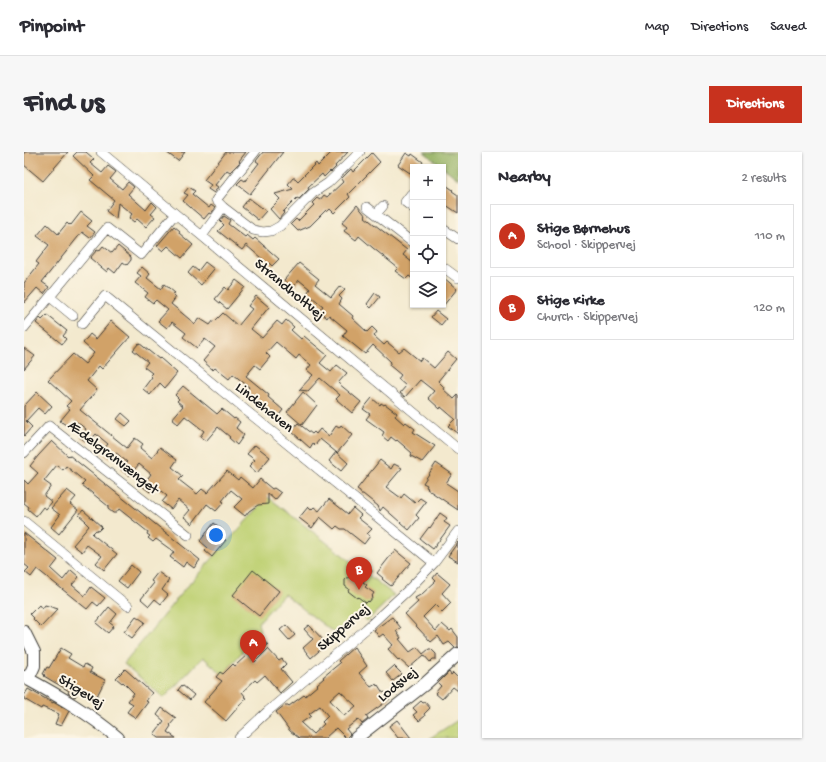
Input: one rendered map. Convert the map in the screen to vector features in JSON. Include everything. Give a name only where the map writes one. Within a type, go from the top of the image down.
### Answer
[{"type":"street","name":"Strandholtvej","points":[[101,152],[458,449]]},
{"type":"street","points":[[255,152],[216,200],[253,230],[263,232],[271,231],[280,226],[360,152]]},
{"type":"street","points":[[410,194],[405,202],[410,206]]},
{"type":"street","points":[[376,214],[383,206]]},
{"type":"street","points":[[202,236],[223,207]]},
{"type":"street","points":[[367,207],[410,241]]},
{"type":"street","points":[[24,328],[107,228],[141,256],[175,214]]},
{"type":"street","points":[[446,231],[458,239]]},
{"type":"street","points":[[446,268],[458,278]]},
{"type":"street","name":"Lindehaven","points":[[82,324],[105,296],[434,563]]},
{"type":"street","points":[[50,297],[73,316]]},
{"type":"street","name":"Ædelgranvænget","points":[[24,453],[50,426],[188,535]]},
{"type":"street","points":[[24,521],[128,606]]},
{"type":"street","name":"Skippervej","points":[[239,738],[268,710],[366,629],[407,591],[434,563],[458,531]]},
{"type":"street","points":[[24,632],[34,652],[34,666],[26,678]]},
{"type":"street","name":"Lodsvej","points":[[356,738],[425,684],[458,654]]},
{"type":"street","name":"Stigevej","points":[[26,678],[73,705],[102,724],[118,738]]},
{"type":"green space","points":[[424,152],[458,152],[458,179],[446,169],[446,164],[439,164]]},
{"type":"green space","points":[[268,497],[394,595],[367,621],[361,615],[338,636],[284,594],[258,623],[260,630],[223,675],[203,657],[164,698],[124,664],[183,591]]},
{"type":"green space","points":[[458,720],[458,738],[430,738]]},
{"type":"building","points":[[24,152],[68,152],[43,181],[24,165]]},
{"type":"building","points":[[77,152],[86,152],[94,159],[90,163],[102,173],[108,166],[116,172],[110,179],[122,189],[128,182],[134,187],[128,194],[146,210],[152,202],[157,207],[151,214],[155,217],[146,227],[137,219],[134,222],[129,218],[132,214],[118,203],[116,219],[106,211],[114,200],[90,180],[94,176],[73,156]]},
{"type":"building","points":[[166,152],[185,152],[178,161]]},
{"type":"building","points":[[226,152],[246,152],[239,161],[240,162],[230,172],[227,170],[215,185],[218,187],[214,193],[208,189],[211,185],[204,180]]},
{"type":"building","points":[[263,152],[283,152],[250,194],[237,184],[242,179],[245,181],[259,163],[256,161]]},
{"type":"building","points":[[332,152],[348,152],[331,172],[330,171],[324,177],[322,174],[308,187],[309,189],[299,199],[297,198],[283,212],[284,213],[279,219],[270,209],[280,199],[275,194],[293,189],[288,184],[293,178],[298,181],[316,163],[318,166]]},
{"type":"building","points":[[372,153],[380,162],[348,194],[350,197],[334,213],[330,209],[327,212],[326,210],[310,226],[298,231],[291,224],[296,219],[298,221],[314,205],[312,203],[317,198],[320,200],[324,195],[327,197],[343,182],[341,179],[351,169],[353,172]]},
{"type":"building","points":[[406,153],[411,156],[412,154],[423,162],[422,164],[410,164],[410,173],[398,165]]},
{"type":"building","points":[[446,185],[458,195],[458,213],[446,205]]},
{"type":"building","points":[[189,187],[195,191],[192,194],[209,208],[211,205],[215,208],[211,214],[209,213],[204,219],[183,201],[188,195],[184,193]]},
{"type":"building","points":[[249,198],[266,211],[258,220],[242,207]]},
{"type":"building","points":[[357,205],[366,216],[365,217],[407,250],[403,255],[410,261],[410,277],[406,279],[395,271],[398,268],[359,236],[356,240],[344,231],[347,227],[342,223]]},
{"type":"building","points":[[81,212],[92,221],[87,226],[95,232],[90,238],[82,232],[42,282],[49,287],[44,294],[37,288],[24,303],[24,283],[39,264],[36,262],[49,245],[37,236],[47,224],[58,234],[67,223],[71,225]]},
{"type":"building","points":[[224,216],[230,220],[228,224],[245,237],[247,235],[253,240],[255,238],[279,259],[272,266],[246,245],[242,250],[218,231],[224,225],[220,221]]},
{"type":"building","points":[[174,226],[180,231],[179,233],[193,245],[182,258],[168,246],[163,251],[157,246]]},
{"type":"building","points":[[103,246],[112,253],[118,246],[131,257],[131,260],[127,265],[123,262],[115,273],[109,268],[107,272],[90,258]]},
{"type":"building","points":[[205,262],[214,269],[201,285],[188,273],[193,267],[198,271]]},
{"type":"building","points":[[299,263],[319,279],[315,284],[331,297],[340,286],[345,290],[339,296],[342,299],[339,304],[353,316],[352,318],[367,332],[372,327],[377,332],[374,336],[384,345],[387,342],[399,352],[404,348],[420,361],[422,358],[434,368],[448,352],[456,359],[438,381],[444,387],[443,389],[454,399],[458,395],[458,434],[448,426],[455,419],[441,407],[440,409],[428,398],[434,391],[420,380],[405,397],[400,393],[406,386],[398,379],[401,375],[389,365],[391,362],[373,345],[365,354],[343,336],[347,330],[329,315],[327,318],[319,311],[323,306],[307,293],[310,289],[299,280],[293,288],[284,280]]},
{"type":"building","points":[[142,267],[150,274],[147,278],[161,289],[164,284],[175,293],[173,294],[176,297],[171,304],[195,324],[199,318],[210,325],[223,313],[238,326],[252,309],[248,306],[256,296],[269,307],[251,329],[262,338],[277,321],[282,325],[286,320],[294,327],[291,330],[301,339],[304,336],[327,355],[320,363],[331,372],[337,365],[347,373],[338,383],[361,402],[352,413],[336,399],[340,395],[320,378],[308,391],[299,390],[313,375],[307,370],[311,365],[299,355],[296,359],[276,342],[266,353],[270,357],[260,369],[255,365],[246,376],[269,395],[268,397],[283,410],[275,420],[245,396],[249,392],[247,390],[249,387],[233,374],[229,379],[215,368],[213,370],[203,361],[215,347],[205,339],[197,348],[183,337],[186,333],[172,322],[167,328],[158,321],[168,310],[156,300],[153,303],[145,297],[148,293],[135,283],[141,276],[137,273]]},
{"type":"building","points":[[236,280],[245,287],[227,309],[215,299],[225,287],[228,290]]},
{"type":"building","points":[[446,280],[457,289],[446,302]]},
{"type":"building","points":[[375,293],[380,297],[371,308],[367,304]]},
{"type":"building","points":[[436,311],[446,319],[441,325],[431,317]]},
{"type":"building","points":[[47,315],[67,331],[63,336],[66,339],[62,344],[36,323],[40,318],[42,320]]},
{"type":"building","points":[[111,321],[130,337],[102,369],[99,366],[87,381],[97,390],[80,410],[127,448],[135,438],[143,444],[140,448],[152,458],[160,447],[177,460],[172,467],[183,476],[179,480],[197,494],[202,489],[207,493],[227,471],[238,480],[240,477],[253,488],[260,479],[272,489],[274,488],[281,493],[275,500],[268,494],[268,504],[258,505],[249,511],[245,516],[234,507],[242,499],[231,490],[222,501],[224,502],[216,511],[207,504],[192,524],[184,517],[190,510],[178,500],[171,509],[162,502],[167,496],[155,486],[150,492],[142,486],[151,474],[139,464],[129,476],[121,469],[127,462],[115,452],[109,459],[101,453],[108,444],[96,434],[88,443],[80,437],[86,429],[74,420],[69,427],[60,421],[70,409],[66,406],[71,401],[48,380],[73,354],[85,364],[94,353],[83,343],[90,334],[96,339]]},
{"type":"building","points":[[139,343],[159,359],[160,358],[177,373],[165,388],[160,383],[150,395],[143,389],[152,377],[150,375],[152,373],[144,367],[148,362],[133,350]]},
{"type":"building","points":[[24,348],[35,356],[24,369]]},
{"type":"building","points":[[183,386],[217,414],[222,409],[240,422],[236,428],[244,435],[237,445],[218,427],[206,441],[200,437],[204,431],[185,416],[178,424],[172,419],[183,406],[177,401],[179,399],[175,395]]},
{"type":"building","points":[[37,392],[52,406],[45,414],[38,408],[26,421],[32,427],[24,436],[24,406]]},
{"type":"building","points":[[303,392],[317,405],[302,425],[287,412]]},
{"type":"building","points":[[372,398],[380,405],[381,403],[384,405],[385,404],[397,413],[395,416],[404,424],[406,422],[415,429],[413,432],[435,446],[422,462],[411,456],[412,453],[397,440],[396,441],[391,437],[388,441],[382,436],[384,432],[366,419],[370,414],[363,409]]},
{"type":"building","points":[[122,413],[131,421],[126,426],[117,419]]},
{"type":"building","points":[[298,423],[312,434],[314,432],[316,434],[320,429],[329,436],[336,426],[339,428],[341,425],[352,435],[337,453],[320,439],[315,445],[313,443],[310,448],[291,431]]},
{"type":"building","points":[[52,441],[68,456],[69,455],[200,560],[194,568],[186,562],[183,567],[170,557],[174,552],[156,539],[153,542],[148,538],[150,536],[147,534],[148,532],[119,509],[116,513],[113,513],[108,509],[108,506],[82,485],[85,482],[66,466],[63,470],[57,465],[44,481],[51,486],[44,496],[52,502],[46,509],[43,507],[36,516],[28,509],[29,507],[24,503],[24,480],[28,484],[38,473],[30,466]]},
{"type":"building","points":[[255,445],[270,457],[257,473],[249,466],[255,460],[247,454]]},
{"type":"building","points":[[336,452],[348,463],[341,471],[329,461]]},
{"type":"building","points":[[380,460],[391,469],[394,464],[402,468],[386,487],[401,498],[404,494],[415,503],[420,498],[426,502],[416,515],[419,518],[409,530],[383,507],[380,511],[378,506],[361,494],[357,489]]},
{"type":"building","points":[[436,463],[452,474],[446,483],[458,491],[458,510],[427,489],[427,485],[423,483]]},
{"type":"building","points":[[67,490],[76,497],[70,504],[78,510],[59,534],[51,527],[60,515],[51,508]]},
{"type":"building","points":[[329,499],[348,514],[353,508],[361,515],[358,518],[372,529],[367,534],[370,536],[364,544],[345,529],[341,529],[337,526],[334,529],[320,517],[312,528],[299,518],[308,507],[311,510],[314,507],[319,511]]},
{"type":"building","points":[[83,510],[102,527],[92,534],[117,554],[104,570],[96,563],[102,556],[87,545],[82,552],[73,545],[89,526],[79,515]]},
{"type":"building","points":[[440,513],[447,518],[444,522],[450,526],[433,549],[420,539],[429,527],[430,528]]},
{"type":"building","points":[[214,523],[223,530],[216,538],[226,540],[212,557],[205,551],[208,548],[200,541]]},
{"type":"building","points":[[24,533],[58,560],[51,569],[63,580],[71,570],[79,577],[72,585],[85,596],[91,587],[105,598],[98,606],[93,602],[87,609],[37,569],[31,577],[25,572],[29,568],[24,564]]},
{"type":"building","points":[[458,542],[458,562],[448,556]]},
{"type":"building","points":[[395,550],[411,563],[391,586],[377,573]]},
{"type":"building","points":[[131,565],[139,572],[127,588],[118,581]]},
{"type":"building","points":[[366,566],[372,571],[363,582],[367,585],[365,587],[374,593],[369,602],[368,601],[366,603],[348,591],[349,589],[345,586],[345,580],[352,577],[355,579]]},
{"type":"building","points":[[253,570],[279,591],[259,616],[233,595]]},
{"type":"building","points":[[158,572],[169,580],[162,590],[168,595],[161,604],[155,599],[149,606],[141,599],[154,583],[151,581]]},
{"type":"building","points":[[437,573],[450,584],[442,593],[451,603],[442,612],[435,605],[423,617],[436,631],[442,624],[450,631],[452,629],[458,637],[458,647],[455,648],[449,642],[444,645],[438,636],[431,642],[405,614],[418,602],[415,598],[422,594],[436,581],[433,578]]},
{"type":"building","points":[[39,605],[42,609],[45,605],[58,609],[41,627],[30,614]]},
{"type":"building","points":[[109,607],[117,614],[110,623],[114,626],[108,633],[96,623]]},
{"type":"building","points":[[136,616],[145,622],[132,638],[124,632]]},
{"type":"building","points":[[392,617],[401,628],[396,631],[401,638],[399,639],[410,652],[417,647],[423,654],[431,649],[436,654],[436,659],[433,659],[430,662],[424,655],[409,668],[399,659],[398,660],[388,649],[393,645],[383,634],[379,637],[374,630]]},
{"type":"building","points":[[286,625],[295,635],[289,640],[280,630]]},
{"type":"building","points":[[309,625],[327,644],[311,658],[303,648],[313,639],[304,629]]},
{"type":"building","points":[[261,637],[268,645],[262,650],[255,642]]},
{"type":"building","points":[[354,647],[367,666],[359,673],[371,687],[376,684],[377,686],[378,685],[383,693],[385,692],[390,699],[366,716],[368,719],[362,724],[358,719],[346,729],[350,734],[346,738],[336,728],[325,738],[299,738],[290,731],[276,712],[285,705],[289,706],[304,695],[305,696],[318,685],[317,684],[324,678],[323,677],[340,663],[338,661]],"holes":[[[340,691],[356,706],[344,716],[330,700]],[[320,706],[328,716],[322,722],[324,724],[313,734],[301,723],[311,716],[309,714]]]},
{"type":"building","points":[[61,648],[71,654],[68,658],[83,667],[85,664],[92,668],[90,672],[105,680],[97,696],[92,697],[91,694],[80,688],[75,697],[68,693],[69,691],[44,676],[45,675],[43,674],[47,667],[49,668]]},
{"type":"building","points":[[268,649],[279,661],[282,659],[286,664],[281,669],[292,682],[280,693],[265,675],[257,682],[255,680],[242,692],[246,698],[226,721],[204,702],[222,681],[216,677],[220,672],[223,674],[233,664],[235,666],[248,654],[255,662]]},
{"type":"building","points":[[394,666],[402,674],[393,681],[386,673]]},
{"type":"building","points":[[125,669],[152,693],[146,701],[148,702],[136,718],[127,712],[133,704],[128,701],[134,693],[123,682],[122,683],[116,678]]},
{"type":"building","points":[[449,672],[451,675],[453,673],[458,678],[458,691],[453,687],[442,699],[435,693],[441,686],[438,683]]},
{"type":"building","points":[[182,685],[194,695],[190,700],[178,690]]},
{"type":"building","points":[[28,689],[69,711],[61,726],[55,724],[59,714],[42,707],[41,709],[24,699]]},
{"type":"building","points":[[421,701],[423,703],[425,702],[430,708],[424,714],[425,716],[419,721],[413,715],[417,712],[413,708]]},
{"type":"building","points":[[162,708],[176,718],[170,725],[171,726],[167,732],[176,738],[159,738],[154,734],[164,721],[157,715]]},
{"type":"building","points":[[397,720],[411,738],[398,738],[389,726]]},
{"type":"place","name":"Stige Kirke","points":[[359,590]]},
{"type":"place","name":"Stige Børnehus","points":[[253,663]]}]
